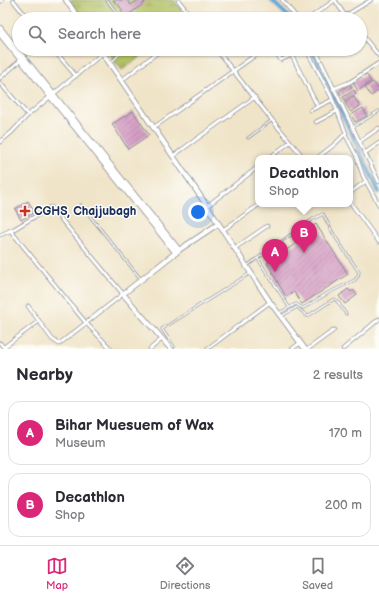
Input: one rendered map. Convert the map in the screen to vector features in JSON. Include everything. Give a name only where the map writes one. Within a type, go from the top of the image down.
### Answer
[{"type":"street","points":[[13,0],[22,12]]},
{"type":"street","points":[[66,0],[74,12]]},
{"type":"street","points":[[178,0],[187,12]]},
{"type":"street","points":[[282,0],[292,12]]},
{"type":"street","points":[[318,12],[335,0],[343,12]]},
{"type":"street","points":[[353,12],[371,0]]},
{"type":"street","points":[[0,28],[12,44]]},
{"type":"street","points":[[0,34],[12,47]]},
{"type":"street","points":[[367,41],[379,54]]},
{"type":"street","points":[[59,56],[76,76]]},
{"type":"street","points":[[0,142],[28,115],[76,76],[97,56]]},
{"type":"street","points":[[105,56],[207,206],[279,316],[304,349]]},
{"type":"street","points":[[122,80],[153,56]]},
{"type":"street","points":[[222,56],[301,155]]},
{"type":"street","points":[[153,128],[254,56]]},
{"type":"street","points":[[278,56],[280,60],[292,56],[318,106]]},
{"type":"street","points":[[309,56],[332,100],[366,181],[379,205]]},
{"type":"street","points":[[318,56],[352,129],[379,182]]},
{"type":"street","points":[[0,78],[22,58],[177,251]]},
{"type":"street","points":[[333,88],[350,82],[379,63]]},
{"type":"street","points":[[0,83],[28,115]]},
{"type":"street","points":[[173,156],[255,97]]},
{"type":"street","points":[[311,110],[332,100]]},
{"type":"street","points":[[316,122],[337,111]]},
{"type":"street","points":[[359,142],[379,128]]},
{"type":"street","points":[[321,155],[352,129]]},
{"type":"street","points":[[273,155],[290,142]]},
{"type":"street","points":[[365,153],[379,143]]},
{"type":"street","points":[[207,206],[255,169]]},
{"type":"street","points":[[375,175],[379,172]]},
{"type":"street","points":[[353,191],[366,181]]},
{"type":"street","points":[[353,206],[379,242]]},
{"type":"street","points":[[0,235],[51,207],[123,294],[162,338],[173,348]]},
{"type":"street","points":[[223,230],[256,207]]},
{"type":"street","points":[[28,306],[52,339],[59,344],[177,251],[218,224]]},
{"type":"street","points":[[235,248],[267,226]]},
{"type":"street","points":[[10,230],[86,323],[111,349]]},
{"type":"street","points":[[207,349],[270,302]]},
{"type":"street","points":[[343,349],[379,319]]},
{"type":"street","points":[[0,342],[4,348],[39,322]]},
{"type":"street","points":[[308,349],[334,330]]},
{"type":"street","points":[[150,349],[162,338]]},
{"type":"street","points":[[292,349],[300,343]]},
{"type":"lane","points":[[107,0],[116,12]]},
{"type":"lane","points":[[110,64],[118,56]]},
{"type":"lane","points":[[352,129],[379,111]]},
{"type":"lane","points":[[248,138],[272,120]]},
{"type":"lane","points":[[81,205],[142,279]]},
{"type":"lane","points":[[247,267],[313,218],[323,214],[334,235],[358,272],[358,276],[356,280],[328,293],[306,306],[301,307],[296,304],[289,307],[279,316]]},
{"type":"lane","points":[[258,258],[289,307]]},
{"type":"lane","points":[[173,348],[162,329],[251,273]]},
{"type":"lane","points":[[279,316],[295,307],[308,316],[334,300],[337,301],[346,314]]},
{"type":"green space","points":[[70,0],[174,0],[183,12],[78,12]]},
{"type":"green space","points":[[111,56],[141,56],[122,70]]},
{"type":"building","points":[[113,0],[127,0],[131,5],[138,0],[146,0],[143,2],[145,3],[132,12],[121,12],[123,11],[117,3],[116,4]]},
{"type":"building","points":[[366,74],[371,81],[358,91],[353,82]]},
{"type":"building","points":[[373,82],[379,90],[371,96],[365,87]]},
{"type":"building","points":[[350,84],[352,88],[341,95],[339,91]]},
{"type":"building","points":[[354,90],[356,94],[345,101],[343,97]]},
{"type":"building","points":[[354,97],[360,106],[351,112],[345,103]]},
{"type":"building","points":[[363,108],[367,116],[355,122],[351,115]]},
{"type":"building","points":[[133,111],[149,135],[128,149],[112,124]]},
{"type":"building","points":[[28,201],[35,212],[21,220],[15,209]]},
{"type":"building","points":[[316,224],[348,274],[302,304],[294,292],[286,297],[267,263],[304,238],[301,234]]},
{"type":"building","points":[[348,289],[351,292],[353,290],[357,295],[345,304],[339,296]]},
{"type":"waterway","points":[[271,0],[284,12]]},
{"type":"waterway","points":[[314,56],[379,192]]},
{"type":"place","name":"CGHS, Chajjubagh","points":[[25,211]]},
{"type":"place","name":"Decathlon","points":[[304,253]]},
{"type":"place","name":"Bihar Muesuem of Wax","points":[[275,272]]}]
